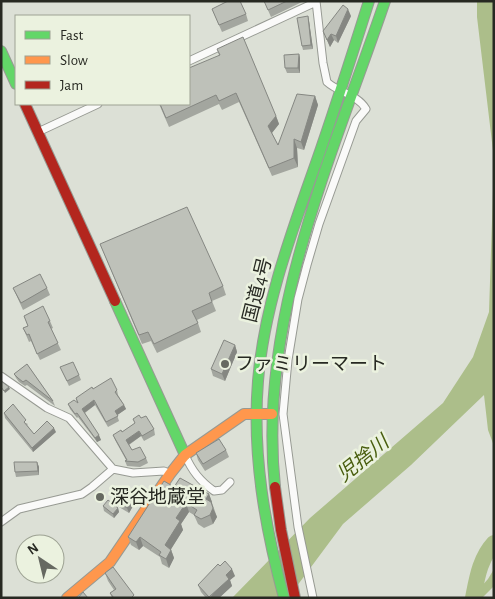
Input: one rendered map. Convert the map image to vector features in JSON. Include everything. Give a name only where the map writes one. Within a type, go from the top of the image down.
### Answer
[{"type":"main road","name":"国道4号","points":[[284,598],[271,545],[260,479],[257,414],[258,381],[268,316],[280,270],[341,91],[369,1]]},
{"type":"main road","name":"国道4号","points":[[295,598],[281,536],[276,496],[272,414],[279,350],[298,259],[385,1]]},
{"type":"main road","points":[[1,51],[15,82]]},
{"type":"main road","points":[[25,105],[185,455]]},
{"type":"main road","points":[[67,598],[110,562],[185,455],[244,414],[272,414]]},
{"type":"street","points":[[190,61],[316,2],[323,63],[328,82],[359,100],[366,109],[356,121],[319,224],[298,299],[288,360],[283,414],[298,526],[312,594]]},
{"type":"street","points":[[38,132],[96,105]]},
{"type":"street","points":[[1,376],[47,408],[69,418],[113,469],[133,473],[164,471],[170,474]]},
{"type":"street","points":[[185,455],[191,468],[202,483],[214,491],[222,490],[230,482]]},
{"type":"street","points":[[1,522],[19,509],[82,494],[113,469]]},
{"type":"shaded area","points":[[477,1],[494,1],[494,159],[477,17]]},
{"type":"shaded area","points":[[494,160],[494,446],[488,430],[484,395],[411,465],[343,524],[288,598],[232,598],[310,518],[443,403],[473,357],[489,312]]},
{"type":"shaded area","points":[[494,569],[494,586],[482,598],[471,598],[488,579]]},
{"type":"building","points":[[228,1],[240,1],[246,14],[219,25],[212,9]]},
{"type":"building","points":[[264,1],[287,1],[268,10]]},
{"type":"building","points":[[343,5],[348,9],[336,36],[331,34],[327,40],[323,31]]},
{"type":"building","points":[[308,16],[311,45],[302,46],[297,18]]},
{"type":"building","points":[[243,37],[276,116],[268,126],[278,145],[297,94],[315,96],[301,142],[294,139],[294,158],[269,168],[236,93],[219,101],[216,95],[166,118],[160,105],[190,105],[190,68],[220,55],[217,49]]},
{"type":"building","points":[[299,54],[298,68],[285,68],[284,55]]},
{"type":"building","points":[[187,207],[223,286],[209,293],[212,302],[192,311],[198,323],[154,344],[148,332],[139,335],[100,244]]},
{"type":"building","points":[[40,274],[47,288],[21,303],[13,288]]},
{"type":"building","points":[[43,306],[58,343],[37,354],[29,334],[27,335],[23,328],[28,326],[24,316]]},
{"type":"building","points":[[224,340],[235,345],[222,374],[211,369]]},
{"type":"building","points":[[73,362],[79,375],[67,381],[60,367]]},
{"type":"building","points":[[27,364],[53,401],[26,380],[23,382],[14,374]]},
{"type":"building","points":[[111,378],[117,390],[115,392],[124,405],[115,411],[118,416],[106,422],[94,400],[82,409],[99,435],[95,438],[68,404],[74,400],[78,403],[76,398],[92,387],[93,389]]},
{"type":"building","points":[[1,381],[9,387],[4,391],[1,387]]},
{"type":"building","points":[[13,404],[34,434],[47,421],[54,428],[32,448],[4,413]]},
{"type":"building","points":[[139,415],[141,418],[146,416],[154,429],[142,436],[139,431],[126,440],[132,450],[140,447],[146,458],[138,462],[125,461],[127,460],[113,435],[121,430],[122,432],[135,423],[133,419]]},
{"type":"building","points":[[219,439],[226,450],[203,464],[196,453]]},
{"type":"building","points":[[14,462],[37,462],[38,471],[15,472]]},
{"type":"building","points":[[180,478],[209,494],[206,499],[211,502],[213,508],[210,515],[201,519],[194,515],[197,510],[186,503],[176,518],[180,521],[165,545],[171,550],[166,559],[159,555],[161,552],[140,537],[136,542],[128,537],[164,481],[174,487]]},
{"type":"building","points":[[123,495],[132,502],[127,508],[118,502]]},
{"type":"building","points":[[108,500],[118,508],[113,514],[103,506]]},
{"type":"building","points":[[225,561],[232,569],[226,575],[229,579],[209,597],[198,585],[218,564],[220,566]]},
{"type":"building","points":[[113,567],[134,595],[131,598],[114,598],[110,593],[116,589],[105,573]]},
{"type":"building","points":[[83,592],[88,598],[78,598]]},
{"type":"waterway","points":[[473,598],[482,562],[494,543]]},
{"type":"traffic: fast","points":[[284,598],[271,545],[259,463],[257,409],[261,353],[272,298],[280,270],[369,1]]},
{"type":"traffic: fast","points":[[275,487],[272,424],[277,362],[288,301],[303,239],[322,179],[385,1]]},
{"type":"traffic: fast","points":[[1,51],[15,82]]},
{"type":"traffic: fast","points":[[115,301],[185,455]]},
{"type":"traffic: slow","points":[[67,598],[110,562],[185,455],[244,414],[272,414]]},
{"type":"traffic: jam","points":[[25,105],[115,301]]},
{"type":"traffic: jam","points":[[275,487],[281,530],[295,598]]},
{"type":"place","name":"ファミリーマート","points":[[225,364]]},
{"type":"place","name":"深谷地蔵堂","points":[[100,497]]},
{"type":"water label","name":"児捨川","points":[[363,459]]}]
